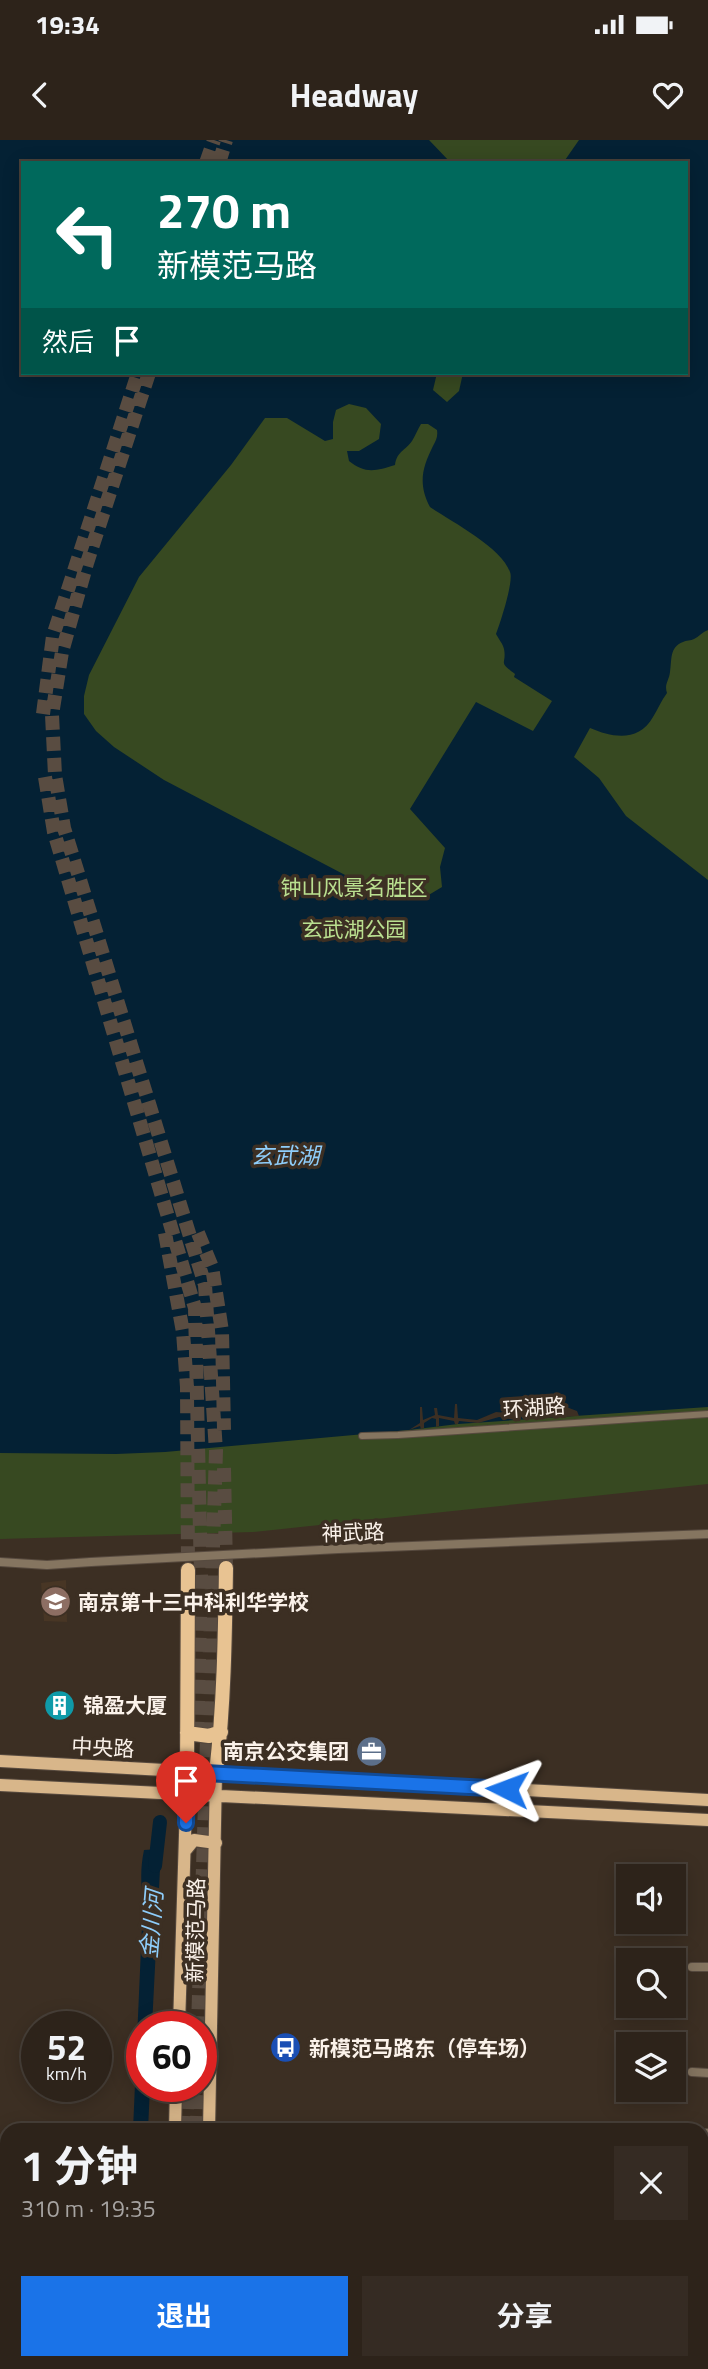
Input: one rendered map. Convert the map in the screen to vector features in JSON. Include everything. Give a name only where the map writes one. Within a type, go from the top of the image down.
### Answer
[{"type":"highway","points":[[216,1773],[225,1670],[226,1568]]},
{"type":"highway","points":[[187,1772],[188,1570]]},
{"type":"highway","points":[[187,1733],[209,1736],[221,1732]]},
{"type":"main road","name":"中央路","points":[[0,1761],[708,1800]]},
{"type":"main road","name":"新模范马路","points":[[180,2011],[187,1772]]},
{"type":"main road","name":"新模范马路","points":[[209,2123],[216,1773]]},
{"type":"main road","name":"中央路","points":[[0,1785],[708,1820]]},
{"type":"main road","points":[[186,1851],[194,1840],[216,1843]]},
{"type":"main road","points":[[174,2123],[175,2102]]},
{"type":"street","name":"环湖路","points":[[362,1436],[708,1414]]},
{"type":"street","name":"神武路","points":[[0,1562],[47,1565],[338,1549],[708,1534]]},
{"type":"street","points":[[692,1967],[708,1968]]},
{"type":"street","points":[[692,2073],[708,2073]]},
{"type":"shaded area","name":"南京第十三中科利华学校","points":[[66,1580],[67,1622],[44,1621],[41,1583]]},
{"type":"green space","name":"玄武湖","points":[[0,140],[708,140],[708,1484],[253,1532],[0,1539]]},
{"type":"water","name":"玄武湖","points":[[0,140],[429,140],[449,161],[21,161],[21,375],[437,375],[433,390],[447,402],[459,391],[463,375],[688,375],[688,161],[564,161],[579,140],[708,140],[708,630],[675,647],[666,685],[667,693],[647,725],[640,731],[625,736],[590,728],[574,757],[599,778],[626,816],[708,880],[708,1407],[458,1424],[165,1452],[0,1453]],"holes":[[[349,404],[366,408],[381,424],[379,439],[359,451],[347,451],[349,461],[366,470],[395,465],[399,454],[412,441],[421,424],[428,424],[437,430],[423,476],[426,499],[430,507],[487,544],[505,563],[511,577],[496,634],[504,649],[504,665],[515,674],[514,677],[552,701],[533,731],[476,702],[410,809],[445,848],[440,867],[442,887],[427,896],[409,894],[347,876],[164,780],[114,747],[96,731],[84,714],[84,696],[89,675],[139,577],[231,465],[265,418],[287,418],[325,441],[333,439],[336,410]]]},
{"type":"water","points":[[161,1849],[153,2011],[138,2011],[144,1850]]},
{"type":"water","points":[[134,2102],[149,2102],[148,2123],[133,2123]]},
{"type":"pier","points":[[455,1404],[458,1418],[477,1420],[496,1412],[515,1417],[532,1409],[561,1405],[577,1411],[579,1416],[563,1417],[562,1412],[548,1418],[547,1410],[534,1411],[515,1420],[499,1417],[478,1423],[459,1421],[455,1424],[454,1421],[439,1418],[439,1426],[436,1427],[436,1419],[432,1418],[424,1423],[424,1428],[421,1429],[420,1426],[409,1430],[420,1423],[420,1407],[423,1420],[435,1415],[434,1408],[437,1408],[438,1415],[454,1418]]},
{"type":"waterway","name":"金川河","points":[[155,1866],[160,1822]]},
{"type":"tunnel","points":[[207,161],[214,140]]},
{"type":"tunnel","points":[[220,161],[226,140]]},
{"type":"tunnel","points":[[43,714],[53,636],[137,375]]},
{"type":"tunnel","points":[[148,375],[87,563],[62,652],[52,715],[55,775],[64,828],[205,1285],[216,1451],[198,2011]]},
{"type":"tunnel","points":[[45,777],[54,832],[195,1308],[201,1578],[197,1740]]},
{"type":"tunnel","points":[[165,1233],[183,1332],[187,1387],[188,1570]]},
{"type":"tunnel","points":[[198,1233],[212,1267],[222,1331],[224,1430]]},
{"type":"tunnel","points":[[224,1468],[226,1568]]},
{"type":"tunnel","points":[[186,2123],[187,2102]]},
{"type":"tunnel","points":[[197,2123],[198,2102]]},
{"type":"place","name":"南京第十三中科利华学校","points":[[55,1602]]},
{"type":"place","name":"锦盈大厦","points":[[60,1705]]},
{"type":"place","name":"南京公交集团","points":[[372,1751]]},
{"type":"place","name":"新模范马路东（停车场）","points":[[286,2048]]},
{"type":"route","points":[[186,1823],[187,1772],[507,1789]]},
{"type":"park label","name":"钟山风景名胜区","points":[[354,887]]},
{"type":"park label","name":"玄武湖公园","points":[[354,929]]}]
